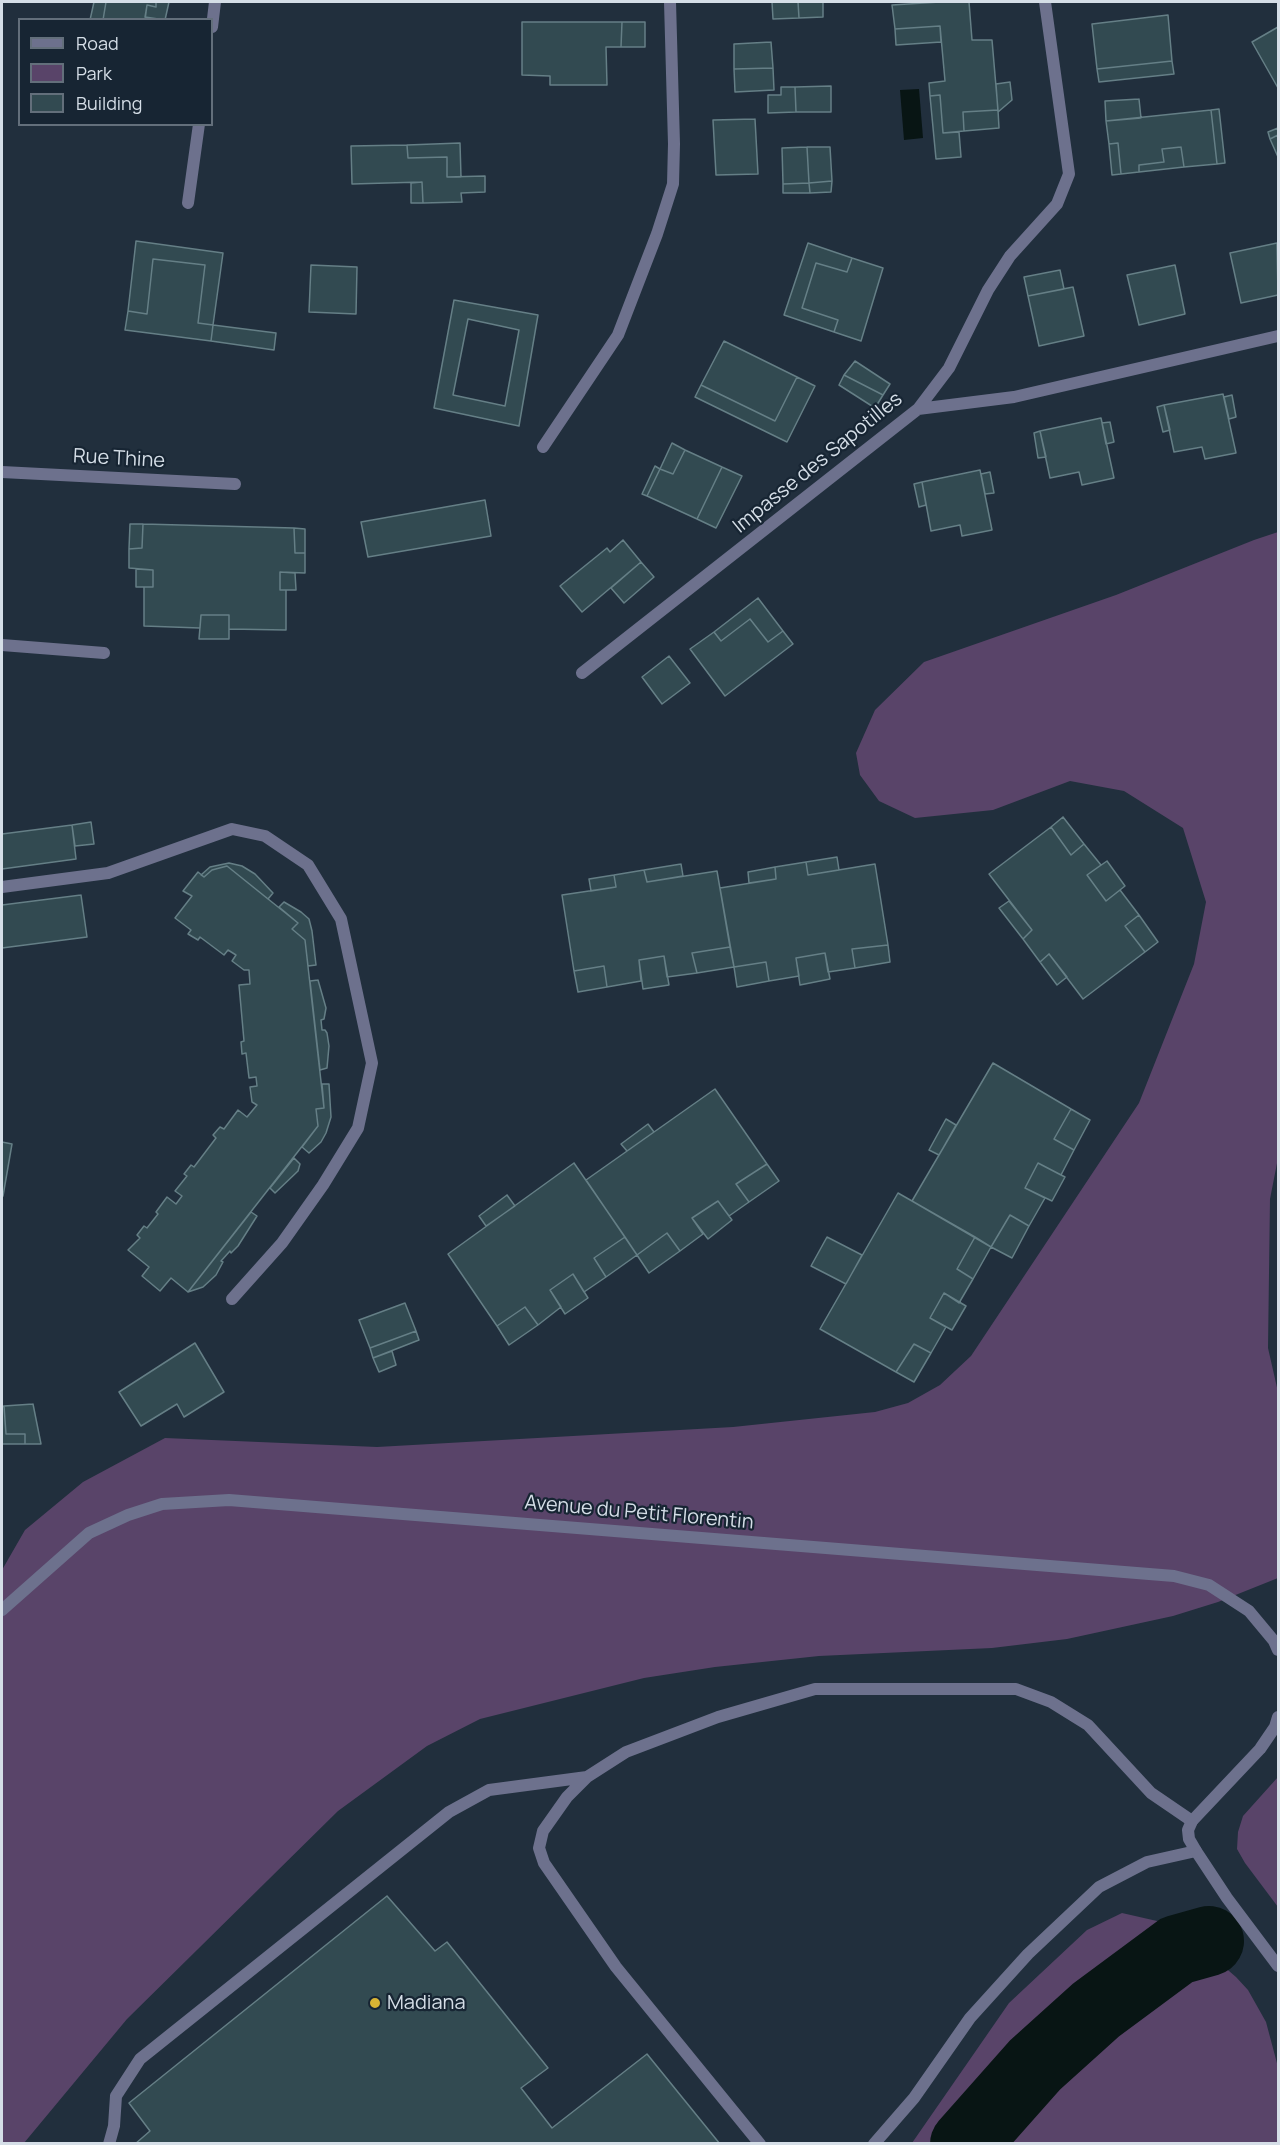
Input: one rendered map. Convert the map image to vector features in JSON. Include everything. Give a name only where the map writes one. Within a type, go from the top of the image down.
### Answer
[{"type":"street","points":[[213,19],[215,2]]},
{"type":"street","points":[[543,447],[618,335],[657,234],[673,184],[670,2]]},
{"type":"street","name":"Impasse des Sapotilles","points":[[582,673],[918,409],[949,368],[988,290],[1010,256],[1058,204],[1069,174],[1045,2]]},
{"type":"street","points":[[188,203],[198,126]]},
{"type":"street","points":[[918,409],[1014,397],[1278,336]]},
{"type":"street","name":"Rue Thine","points":[[2,472],[235,484]]},
{"type":"street","points":[[2,645],[104,653]]},
{"type":"street","points":[[2,887],[108,873],[231,829],[265,836],[308,864],[341,919],[372,1063],[358,1128],[323,1185],[282,1243],[232,1299]]},
{"type":"street","name":"Avenue du Petit Florentin","points":[[2,1610],[89,1533],[128,1515],[162,1504],[229,1500],[1174,1576],[1209,1585],[1249,1611],[1274,1641],[1278,1650]]},
{"type":"street","points":[[760,2144],[616,1967],[544,1863],[538,1848],[543,1831],[567,1797],[587,1777],[626,1752],[718,1717],[815,1689],[1016,1689],[1051,1702],[1088,1725],[1151,1793],[1192,1821]]},
{"type":"street","points":[[1278,1717],[1275,1727],[1260,1749],[1192,1821],[1188,1830],[1189,1839],[1227,1898],[1278,1966]]},
{"type":"street","points":[[109,2144],[114,2126],[116,2096],[140,2059],[449,1812],[489,1790],[587,1777]]},
{"type":"street","points":[[875,2143],[914,2098],[970,2018],[1028,1954],[1099,1887],[1147,1862],[1196,1851]]},
{"type":"green space","points":[[1278,532],[1278,1158],[1270,1199],[1268,1348],[1278,1392],[1278,1578],[1218,1602],[1173,1616],[1067,1639],[992,1648],[819,1656],[715,1667],[644,1678],[480,1719],[427,1746],[338,1811],[127,2019],[24,2143],[2,2144],[2,1570],[25,1530],[83,1482],[165,1438],[377,1447],[733,1427],[875,1412],[908,1403],[940,1385],[971,1356],[1139,1103],[1194,964],[1206,902],[1183,828],[1124,791],[1070,781],[993,810],[915,818],[879,801],[860,775],[856,753],[875,710],[924,662],[1116,595]]},
{"type":"green space","points":[[1278,1777],[1278,1907],[1237,1849],[1238,1832],[1243,1816]]},
{"type":"green space","points":[[1122,1913],[1157,1921],[1187,1935],[1248,1990],[1266,2022],[1278,2067],[1278,2143],[912,2143],[1009,2003],[1087,1930]]},
{"type":"shaded area","points":[[919,89],[923,138],[904,140],[900,90]]},
{"type":"building","points":[[94,2],[106,2],[103,18],[90,18]]},
{"type":"building","points":[[106,2],[156,2],[156,7],[147,5],[145,18],[103,18]]},
{"type":"building","points":[[156,2],[169,2],[165,18],[145,17],[147,5],[156,7]]},
{"type":"building","points":[[772,2],[798,2],[799,18],[773,19]]},
{"type":"building","points":[[798,2],[823,2],[823,17],[799,18]]},
{"type":"building","points":[[969,2],[972,40],[992,40],[998,110],[963,112],[964,131],[943,133],[940,95],[930,96],[929,83],[945,81],[940,26],[895,29],[892,5]]},
{"type":"building","points":[[1168,15],[1172,61],[1097,69],[1092,24]]},
{"type":"building","points":[[522,22],[622,22],[621,47],[606,47],[607,85],[550,85],[550,76],[522,75]]},
{"type":"building","points":[[622,22],[645,22],[645,47],[621,47]]},
{"type":"building","points":[[940,26],[941,42],[896,45],[895,29]]},
{"type":"building","points":[[1278,27],[1278,88],[1252,42]]},
{"type":"building","points":[[771,42],[773,68],[734,69],[734,44]]},
{"type":"building","points":[[1172,61],[1174,74],[1099,82],[1097,69]]},
{"type":"building","points":[[773,68],[774,90],[735,92],[734,69]]},
{"type":"building","points":[[1010,82],[1012,100],[998,112],[996,84]]},
{"type":"building","points":[[831,86],[831,112],[796,112],[795,87]]},
{"type":"building","points":[[781,87],[795,87],[796,112],[768,113],[768,95],[781,95]]},
{"type":"building","points":[[940,95],[943,133],[959,132],[961,157],[936,159],[930,96]]},
{"type":"building","points":[[1139,99],[1141,118],[1106,121],[1105,101]]},
{"type":"building","points":[[1219,109],[1225,163],[1217,164],[1211,110]]},
{"type":"building","points":[[998,110],[999,128],[964,131],[963,112]]},
{"type":"building","points":[[1211,110],[1217,164],[1184,167],[1181,147],[1162,149],[1164,162],[1139,165],[1139,172],[1121,174],[1118,143],[1109,144],[1106,121]]},
{"type":"building","points":[[755,119],[758,174],[716,175],[713,120]]},
{"type":"building","points":[[1278,128],[1278,135],[1270,139],[1268,132]]},
{"type":"building","points":[[1278,135],[1278,157],[1270,139]]},
{"type":"building","points":[[460,143],[461,177],[447,177],[447,157],[408,158],[407,145]]},
{"type":"building","points":[[1118,143],[1121,174],[1112,175],[1109,144]]},
{"type":"building","points":[[407,145],[408,158],[447,157],[447,177],[485,176],[485,192],[461,193],[462,202],[423,203],[422,182],[352,184],[351,146]]},
{"type":"building","points":[[807,147],[830,147],[832,181],[809,183]]},
{"type":"building","points":[[807,147],[809,183],[783,184],[782,148]]},
{"type":"building","points":[[1181,147],[1184,167],[1139,172],[1139,165],[1164,162],[1162,149]]},
{"type":"building","points":[[832,181],[831,192],[810,193],[809,183]]},
{"type":"building","points":[[422,182],[423,203],[411,203],[411,183]]},
{"type":"building","points":[[809,183],[810,193],[783,193],[783,184]]},
{"type":"building","points":[[136,241],[223,253],[213,325],[198,323],[205,265],[153,259],[147,314],[128,311]]},
{"type":"building","points":[[808,243],[852,258],[847,272],[816,263],[802,308],[838,320],[834,332],[784,315]]},
{"type":"building","points":[[1277,243],[1278,295],[1241,303],[1230,253]]},
{"type":"building","points":[[852,258],[883,268],[861,341],[834,332],[838,320],[802,308],[816,263],[847,272]]},
{"type":"building","points":[[153,259],[205,265],[198,323],[213,325],[211,341],[125,330],[128,311],[147,314]]},
{"type":"building","points":[[311,265],[357,267],[356,314],[309,312]]},
{"type":"building","points":[[1175,265],[1185,314],[1139,325],[1127,275]]},
{"type":"building","points":[[1060,270],[1064,289],[1028,296],[1024,277]]},
{"type":"building","points":[[1073,287],[1084,336],[1039,346],[1028,296]]},
{"type":"building","points":[[454,300],[538,315],[519,426],[434,408]],"holes":[[[468,319],[519,330],[505,406],[453,395]]]},
{"type":"building","points":[[213,325],[276,333],[274,350],[211,341]]},
{"type":"building","points":[[724,341],[797,377],[775,421],[701,385]]},
{"type":"building","points":[[855,361],[890,384],[883,395],[844,375]]},
{"type":"building","points":[[844,375],[883,395],[875,408],[839,385]]},
{"type":"building","points":[[797,377],[815,386],[787,442],[695,397],[701,385],[775,421]]},
{"type":"building","points":[[1223,394],[1236,453],[1205,459],[1202,447],[1174,452],[1164,405]]},
{"type":"building","points":[[1232,395],[1236,417],[1229,419],[1224,397]]},
{"type":"building","points":[[1164,405],[1170,430],[1163,432],[1157,407]]},
{"type":"building","points":[[1101,418],[1114,478],[1082,485],[1079,472],[1050,478],[1040,431]]},
{"type":"building","points":[[1110,422],[1114,442],[1106,444],[1102,423]]},
{"type":"building","points":[[1040,431],[1046,457],[1038,458],[1034,433]]},
{"type":"building","points":[[672,443],[685,450],[673,474],[660,469]]},
{"type":"building","points":[[685,450],[722,467],[697,519],[647,496],[660,469],[673,474]]},
{"type":"building","points":[[655,466],[660,469],[647,496],[642,494]]},
{"type":"building","points":[[722,467],[742,476],[716,528],[697,519]]},
{"type":"building","points":[[980,470],[992,530],[962,536],[960,525],[931,531],[922,482]]},
{"type":"building","points":[[990,472],[994,493],[985,494],[981,474]]},
{"type":"building","points":[[922,482],[926,505],[919,507],[914,484]]},
{"type":"building","points":[[485,500],[491,536],[368,557],[361,522]]},
{"type":"building","points":[[130,524],[143,524],[142,548],[129,549]]},
{"type":"building","points":[[143,524],[294,528],[295,553],[305,553],[305,573],[280,572],[280,590],[286,590],[286,630],[229,629],[229,615],[201,615],[200,628],[144,626],[144,587],[153,587],[153,570],[129,568],[129,549],[142,548]]},
{"type":"building","points":[[294,528],[305,529],[305,553],[295,553]]},
{"type":"building","points":[[623,540],[641,562],[582,612],[560,586],[607,548],[610,552]]},
{"type":"building","points":[[641,562],[654,577],[624,603],[611,588]]},
{"type":"building","points":[[136,569],[153,570],[153,587],[136,587]]},
{"type":"building","points":[[280,572],[295,573],[296,590],[280,590]]},
{"type":"building","points":[[758,598],[783,631],[768,642],[750,619],[721,641],[714,632]]},
{"type":"building","points":[[201,615],[229,615],[229,639],[199,639]]},
{"type":"building","points":[[750,619],[768,642],[783,631],[793,644],[725,696],[690,649],[714,632],[721,641]]},
{"type":"building","points":[[669,656],[690,683],[662,704],[642,677]]},
{"type":"building","points":[[1063,817],[1084,844],[1071,855],[1051,827]]},
{"type":"building","points":[[91,822],[94,844],[75,846],[72,825]]},
{"type":"building","points":[[72,825],[76,859],[2,869],[2,834]]},
{"type":"building","points":[[1051,827],[1071,855],[1084,844],[1101,865],[1087,875],[1106,901],[1120,890],[1139,915],[1125,926],[1145,952],[1083,999],[1049,954],[1040,962],[1023,939],[1032,930],[989,874]]},
{"type":"building","points":[[837,857],[839,870],[808,875],[806,862]]},
{"type":"building","points":[[1107,861],[1125,886],[1106,901],[1087,875]]},
{"type":"building","points":[[806,862],[808,875],[875,864],[888,945],[852,949],[855,968],[828,972],[825,953],[796,958],[799,976],[769,981],[766,962],[734,967],[720,888],[776,879],[775,867]]},
{"type":"building","points":[[229,863],[242,866],[255,874],[273,893],[268,899],[227,866],[212,870],[204,877],[201,875],[210,867]]},
{"type":"building","points":[[681,864],[683,876],[647,882],[644,870]]},
{"type":"building","points":[[227,866],[298,923],[292,929],[305,940],[324,1108],[316,1109],[318,1126],[188,1292],[171,1278],[160,1291],[142,1276],[149,1267],[128,1250],[140,1238],[137,1235],[144,1226],[147,1228],[158,1214],[156,1212],[167,1197],[176,1204],[182,1196],[175,1191],[187,1176],[184,1174],[191,1165],[194,1167],[216,1138],[213,1135],[220,1127],[224,1129],[238,1110],[247,1117],[257,1105],[252,1102],[250,1087],[257,1086],[256,1077],[249,1078],[246,1053],[242,1054],[241,1042],[244,1041],[239,985],[250,984],[249,970],[244,970],[232,961],[236,955],[228,950],[224,955],[200,937],[198,940],[188,934],[191,930],[175,918],[192,896],[183,891],[198,872],[204,877],[212,870]]},
{"type":"building","points":[[775,867],[776,879],[749,883],[748,872]]},
{"type":"building","points":[[644,870],[647,882],[717,871],[730,947],[692,953],[697,973],[667,977],[664,956],[639,960],[641,981],[607,987],[604,966],[574,971],[562,895],[616,887],[614,875]]},
{"type":"building","points":[[614,875],[616,887],[591,891],[589,879]]},
{"type":"building","points":[[81,895],[87,937],[2,948],[2,905]]},
{"type":"building","points":[[1009,901],[1032,930],[1023,939],[999,908]]},
{"type":"building","points":[[284,902],[309,919],[316,965],[308,966],[305,940],[292,929],[298,923],[279,907]]},
{"type":"building","points":[[1139,915],[1158,942],[1145,952],[1125,926]]},
{"type":"building","points":[[888,945],[890,962],[855,968],[852,949]]},
{"type":"building","points":[[730,947],[734,967],[697,973],[692,953]]},
{"type":"building","points":[[825,953],[830,979],[800,985],[796,958]]},
{"type":"building","points":[[1049,954],[1067,977],[1057,985],[1040,962]]},
{"type":"building","points":[[664,956],[669,985],[643,989],[639,960]]},
{"type":"building","points":[[766,962],[769,981],[737,987],[734,967]]},
{"type":"building","points":[[604,966],[607,987],[578,992],[574,971]]},
{"type":"building","points":[[318,980],[326,1008],[324,1019],[321,1020],[322,1030],[327,1033],[329,1046],[327,1068],[320,1070],[310,981]]},
{"type":"building","points":[[993,1063],[1071,1109],[1054,1139],[1074,1150],[1061,1175],[1038,1163],[1025,1188],[1045,1198],[1029,1226],[1010,1215],[991,1247],[912,1201]]},
{"type":"building","points":[[322,1084],[329,1084],[331,1117],[321,1142],[309,1153],[302,1147],[318,1126],[316,1109],[324,1108]]},
{"type":"building","points":[[715,1089],[767,1164],[736,1184],[749,1202],[729,1216],[718,1201],[692,1218],[703,1234],[680,1251],[667,1233],[637,1255],[586,1180]]},
{"type":"building","points":[[1071,1109],[1090,1120],[1074,1150],[1054,1139]]},
{"type":"building","points":[[946,1119],[956,1125],[939,1155],[929,1150]]},
{"type":"building","points":[[648,1124],[654,1132],[627,1151],[621,1144]]},
{"type":"building","points":[[2,1142],[12,1144],[3,1196],[2,1195]]},
{"type":"building","points":[[294,1158],[300,1164],[298,1171],[275,1193],[270,1188]]},
{"type":"building","points":[[574,1163],[625,1237],[594,1258],[606,1277],[584,1292],[573,1274],[550,1290],[561,1307],[538,1325],[525,1307],[497,1326],[448,1254]]},
{"type":"building","points":[[1038,1163],[1065,1177],[1052,1201],[1025,1188]]},
{"type":"building","points":[[767,1164],[779,1181],[749,1202],[736,1184]]},
{"type":"building","points":[[898,1193],[975,1237],[957,1269],[973,1279],[959,1303],[944,1293],[930,1318],[946,1327],[931,1353],[914,1344],[896,1372],[820,1329]]},
{"type":"building","points":[[507,1195],[515,1206],[486,1226],[479,1216]]},
{"type":"building","points":[[718,1201],[732,1220],[708,1239],[692,1218]]},
{"type":"building","points":[[251,1212],[257,1216],[238,1246],[221,1261],[223,1262],[216,1275],[203,1287],[188,1292]]},
{"type":"building","points":[[1010,1215],[1029,1226],[1012,1258],[991,1247]]},
{"type":"building","points":[[667,1233],[680,1251],[649,1273],[637,1255]]},
{"type":"building","points":[[625,1237],[637,1255],[606,1277],[594,1258]]},
{"type":"building","points":[[827,1237],[862,1255],[846,1284],[811,1266]]},
{"type":"building","points":[[975,1237],[991,1247],[973,1279],[957,1269]]},
{"type":"building","points":[[573,1274],[588,1298],[565,1314],[550,1290]]},
{"type":"building","points":[[944,1293],[966,1306],[952,1330],[930,1318]]},
{"type":"building","points":[[405,1303],[416,1331],[370,1348],[359,1320]]},
{"type":"building","points":[[525,1307],[538,1325],[509,1345],[497,1326]]},
{"type":"building","points":[[416,1331],[419,1340],[373,1358],[370,1348]]},
{"type":"building","points":[[195,1343],[224,1392],[184,1417],[177,1404],[141,1426],[119,1392]]},
{"type":"building","points":[[914,1344],[931,1353],[914,1382],[896,1372]]},
{"type":"building","points":[[392,1351],[396,1365],[379,1372],[373,1358]]},
{"type":"building","points":[[33,1404],[41,1444],[25,1444],[25,1434],[6,1434],[4,1406]]},
{"type":"building","points":[[4,1406],[6,1434],[25,1434],[25,1444],[2,1444],[2,1407]]},
{"type":"building","name":"Madiana","points":[[387,1896],[435,1951],[447,1942],[548,2068],[521,2088],[552,2128],[647,2054],[720,2144],[135,2144],[150,2131],[129,2103]]},
{"type":"waterway","points":[[965,2144],[1035,2065],[1096,2010],[1177,1950],[1209,1941]]},
{"type":"place","name":"Madiana","points":[[375,2003]]}]
